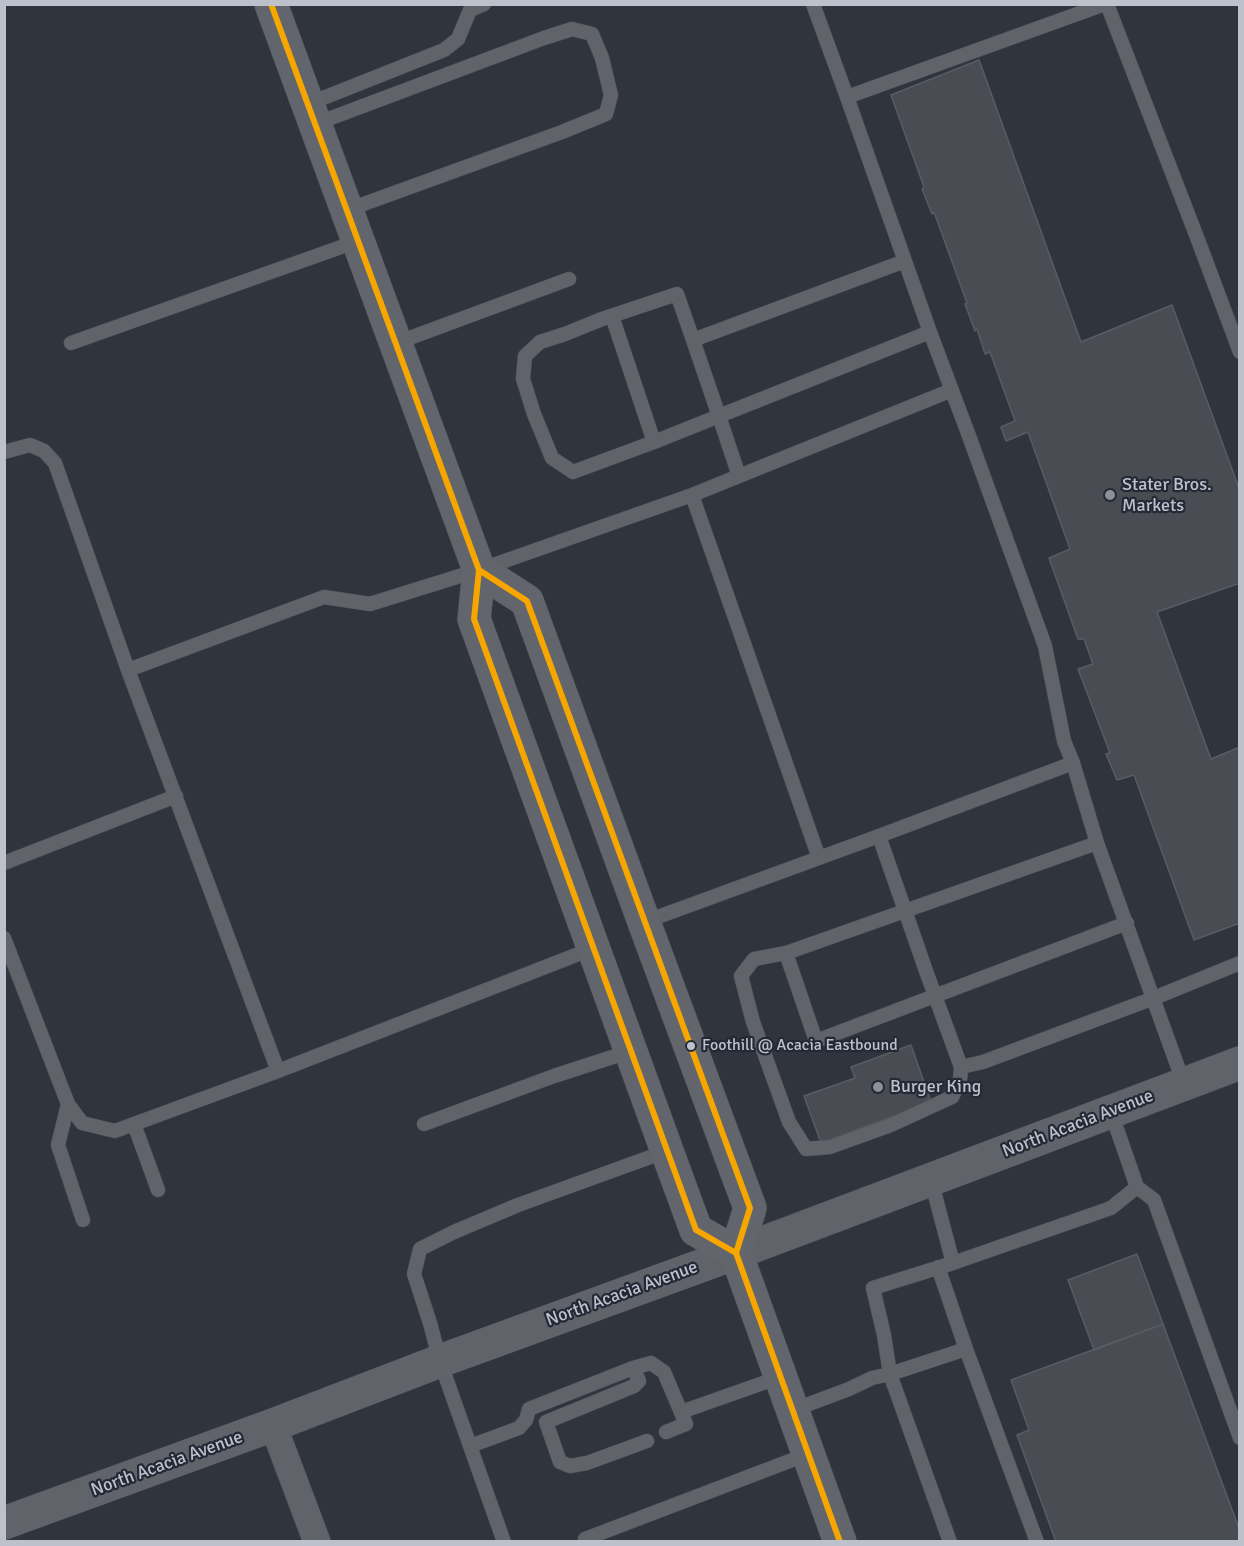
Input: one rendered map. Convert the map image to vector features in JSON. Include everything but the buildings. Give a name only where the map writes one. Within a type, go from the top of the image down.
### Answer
[{"type":"main road","points":[[272,4],[479,570],[474,619],[696,1230],[736,1253]]},
{"type":"main road","points":[[479,570],[527,601],[750,1208],[736,1253],[840,1542]]},
{"type":"street","name":"North Acacia Avenue","points":[[4,1523],[736,1253],[1239,1063]]},
{"type":"street","points":[[273,1425],[317,1542]]},
{"type":"lane","points":[[312,114],[444,50],[458,39],[470,10],[484,4]]},
{"type":"lane","points":[[813,4],[930,332],[1046,646],[1064,741],[1184,1084]]},
{"type":"lane","points":[[847,96],[1106,4],[1194,229],[1239,352]]},
{"type":"lane","points":[[312,114],[572,29],[592,34],[602,58],[611,94],[606,114],[347,210]]},
{"type":"lane","points":[[71,343],[358,241]]},
{"type":"lane","points":[[693,340],[905,261]]},
{"type":"lane","points":[[396,343],[569,279]]},
{"type":"lane","points":[[739,476],[719,416],[677,294],[540,342],[525,356],[523,379],[552,458],[573,472],[719,416],[930,332]]},
{"type":"lane","points":[[607,317],[654,441]]},
{"type":"lane","points":[[128,670],[324,597],[370,604],[479,570],[692,495],[952,390]]},
{"type":"lane","points":[[4,452],[30,445],[44,451],[55,463],[128,670],[278,1071]]},
{"type":"lane","points":[[692,495],[819,858]]},
{"type":"lane","points":[[644,922],[1073,763]]},
{"type":"lane","points":[[4,863],[176,796]]},
{"type":"lane","points":[[879,836],[905,912],[961,1067],[960,1081],[952,1097],[891,1125],[830,1147],[806,1149],[789,1122],[753,1022],[741,976],[754,959],[786,953],[905,912],[1098,843]]},
{"type":"lane","points":[[786,953],[816,1041],[1127,923]]},
{"type":"lane","points":[[6,946],[68,1104],[82,1123],[115,1131],[278,1071],[594,948]]},
{"type":"lane","points":[[961,1067],[983,1062],[1154,998],[1239,963]]},
{"type":"lane","points":[[423,1124],[554,1076],[631,1051]]},
{"type":"lane","points":[[68,1104],[58,1145],[83,1220]]},
{"type":"lane","points":[[1111,1112],[1137,1187],[1154,1200],[1239,1438]]},
{"type":"lane","points":[[134,1124],[158,1190]]},
{"type":"lane","points":[[504,1542],[440,1361],[414,1274],[420,1249],[518,1205],[667,1151]]},
{"type":"lane","points":[[931,1180],[953,1263]]},
{"type":"lane","points":[[950,1542],[890,1374],[873,1288],[1111,1208],[1137,1187]]},
{"type":"lane","points":[[938,1267],[1037,1542]]},
{"type":"lane","points":[[792,1410],[872,1378],[966,1349]]},
{"type":"lane","points":[[470,1446],[519,1428],[526,1420],[529,1409],[633,1368],[651,1364],[663,1372],[686,1424],[666,1432]]},
{"type":"lane","points":[[633,1368],[639,1381],[634,1386],[546,1422],[560,1462],[570,1466],[587,1463],[647,1441]]},
{"type":"lane","points":[[681,1412],[780,1377]]},
{"type":"lane","points":[[585,1539],[808,1454]]},
{"type":"transit line","points":[[271,4],[479,570],[474,619],[696,1230],[736,1253]]},
{"type":"transit line","points":[[479,570],[527,601],[750,1208],[736,1253],[840,1542]]},
{"type":"place","name":"Stater Bros. Markets","points":[[1110,495]]},
{"type":"place","name":"Foothill @ Acacia Eastbound","points":[[691,1046]]},
{"type":"place","name":"Burger King","points":[[878,1087]]}]
